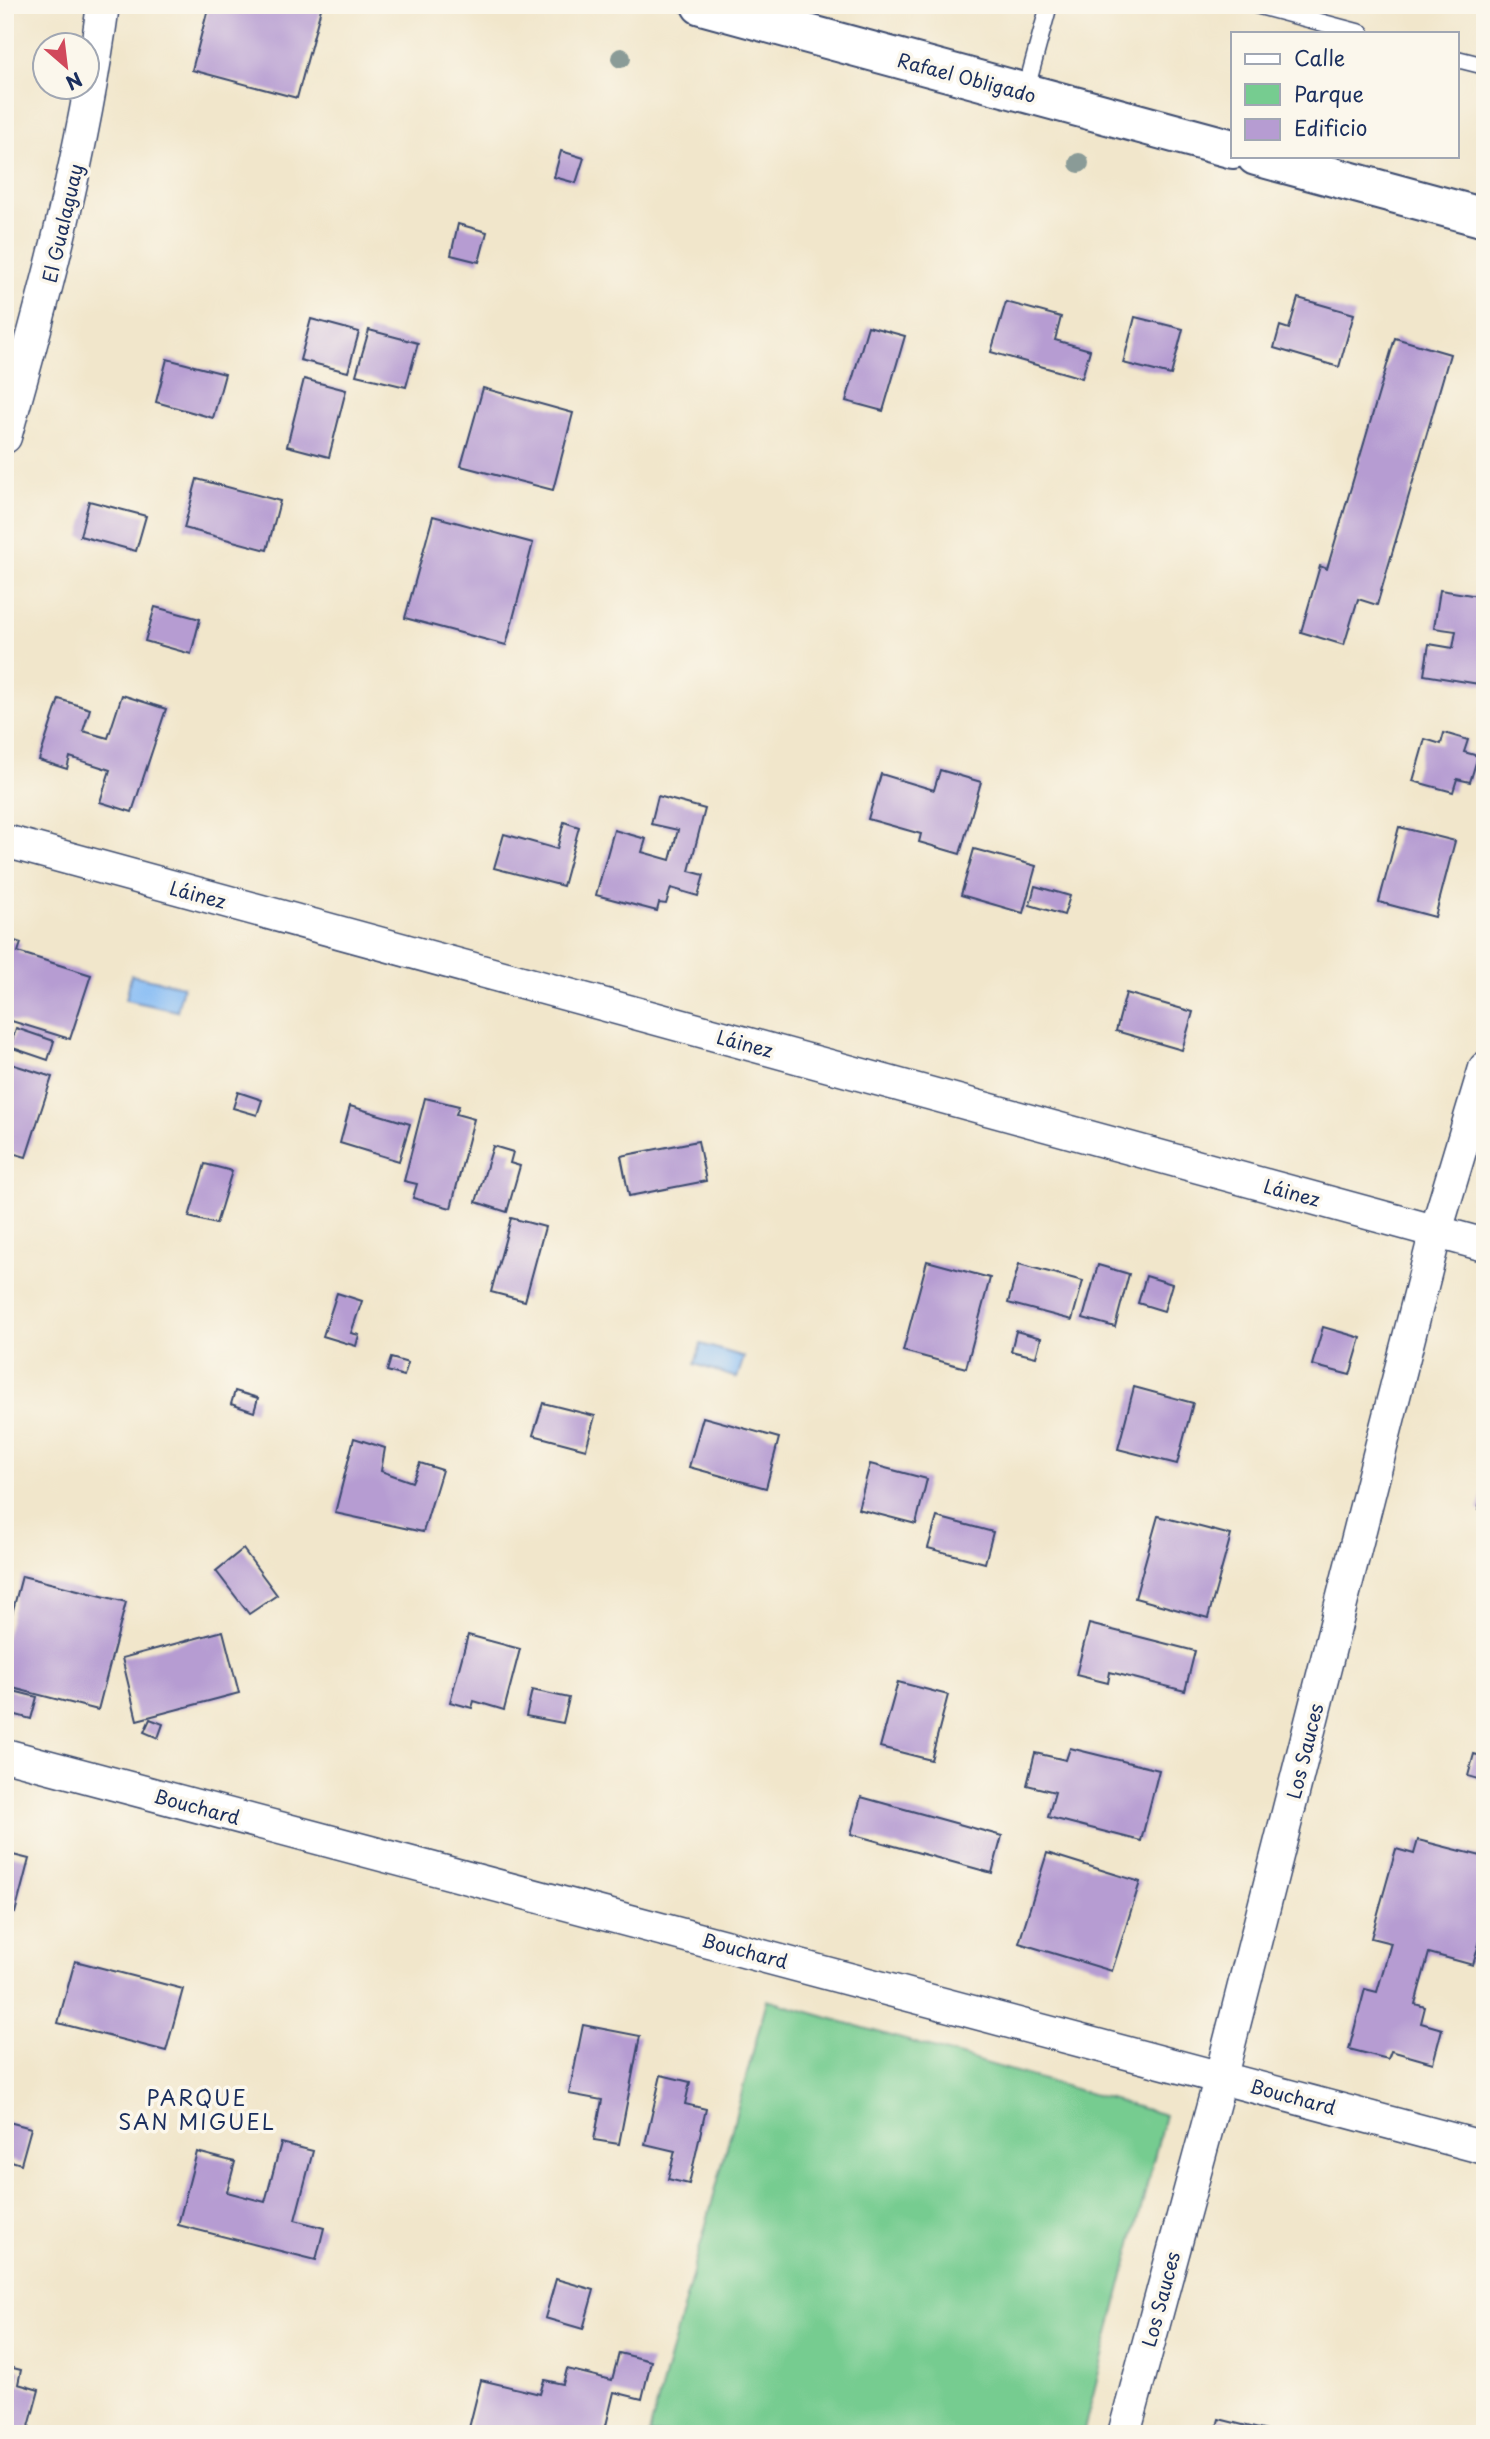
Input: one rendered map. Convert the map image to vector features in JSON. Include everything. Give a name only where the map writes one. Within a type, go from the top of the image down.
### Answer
[{"type":"street","name":"El Gualaguay","points":[[5,438],[59,242],[81,144],[103,5]]},
{"type":"street","name":"Rafael Obligado","points":[[701,5],[1231,148]]},
{"type":"street","points":[[1263,158],[1485,218]]},
{"type":"street","name":"Láinez","points":[[5,841],[1485,1245]]},
{"type":"street","name":"Los Sauces","points":[[1124,2434],[1221,2076],[1436,1231],[1485,1068]]},
{"type":"street","name":"Bouchard","points":[[5,1755],[1485,2148]]},
{"type":"lane","points":[[1025,93],[1049,5]]},
{"type":"lane","points":[[1256,5],[1357,32]]},
{"type":"lane","points":[[1458,59],[1485,66]]},
{"type":"green space","points":[[767,2000],[1165,2115],[1083,2434],[649,2434]]},
{"type":"water","points":[[131,975],[183,986],[177,1011],[126,1000]]},
{"type":"water","points":[[701,1344],[744,1357],[737,1378],[695,1364]]},
{"type":"building","points":[[209,5],[322,5],[297,98],[192,70]]},
{"type":"building","points":[[561,151],[584,158],[576,183],[554,177]]},
{"type":"building","points":[[458,224],[487,232],[479,262],[451,255]]},
{"type":"building","points":[[1298,298],[1354,314],[1339,367],[1274,348],[1280,326],[1289,329]]},
{"type":"building","points":[[1006,302],[1061,317],[1055,340],[1090,350],[1082,378],[991,352]]},
{"type":"building","points":[[1135,317],[1183,329],[1171,375],[1123,363]]},
{"type":"building","points":[[311,319],[359,332],[348,372],[300,360]]},
{"type":"building","points":[[868,326],[905,336],[883,411],[846,401]]},
{"type":"building","points":[[369,330],[418,343],[406,387],[356,375]]},
{"type":"building","points":[[1395,338],[1450,354],[1377,605],[1358,599],[1344,645],[1301,632],[1320,566],[1327,569]]},
{"type":"building","points":[[167,359],[225,374],[213,418],[156,402]]},
{"type":"building","points":[[304,379],[346,390],[329,457],[287,446]]},
{"type":"building","points":[[483,388],[573,413],[553,490],[461,466]]},
{"type":"building","points":[[197,479],[280,501],[267,550],[184,528]]},
{"type":"building","points":[[89,501],[146,516],[136,551],[80,536]]},
{"type":"building","points":[[433,516],[533,543],[506,645],[405,618]]},
{"type":"building","points":[[1440,590],[1485,597],[1485,685],[1424,675],[1429,644],[1453,648],[1456,631],[1434,628]]},
{"type":"building","points":[[155,607],[200,619],[191,654],[145,641]]},
{"type":"building","points":[[122,695],[166,709],[132,812],[100,802],[110,770],[70,757],[67,769],[39,760],[59,699],[90,709],[83,731],[108,738]]},
{"type":"building","points":[[1444,733],[1468,740],[1464,752],[1478,756],[1470,782],[1457,779],[1453,792],[1413,781],[1425,739],[1441,744]]},
{"type":"building","points":[[940,770],[981,782],[960,854],[919,842],[921,834],[868,819],[881,774],[934,790]]},
{"type":"building","points":[[658,796],[705,809],[689,871],[704,875],[698,896],[671,888],[666,904],[659,903],[657,911],[596,895],[614,830],[646,839],[642,852],[670,860],[678,830],[651,824]]},
{"type":"building","points":[[564,822],[579,827],[563,886],[494,868],[504,834],[557,849]]},
{"type":"building","points":[[1399,827],[1455,841],[1435,917],[1379,902]]},
{"type":"building","points":[[974,849],[1036,866],[1023,913],[961,895]]},
{"type":"building","points":[[1035,886],[1070,896],[1064,915],[1030,905]]},
{"type":"building","points":[[5,938],[21,943],[18,952],[91,975],[70,1039],[5,1019]]},
{"type":"building","points":[[1126,993],[1193,1012],[1182,1050],[1116,1031]]},
{"type":"building","points":[[16,1028],[54,1041],[48,1060],[10,1047]]},
{"type":"building","points":[[5,1062],[52,1077],[26,1157],[5,1151]]},
{"type":"building","points":[[238,1092],[262,1100],[257,1115],[233,1108]]},
{"type":"building","points":[[425,1098],[459,1106],[456,1114],[474,1119],[451,1208],[413,1198],[417,1184],[404,1181]]},
{"type":"building","points":[[350,1106],[410,1124],[399,1161],[340,1143]]},
{"type":"building","points":[[698,1141],[706,1181],[629,1196],[621,1156]]},
{"type":"building","points":[[493,1146],[513,1152],[510,1163],[520,1166],[507,1212],[476,1202]]},
{"type":"building","points":[[205,1164],[232,1171],[216,1224],[189,1217]]},
{"type":"building","points":[[511,1218],[545,1227],[525,1301],[491,1292]]},
{"type":"building","points":[[927,1261],[990,1278],[966,1368],[903,1351]]},
{"type":"building","points":[[1019,1264],[1083,1281],[1072,1320],[1008,1303]]},
{"type":"building","points":[[1098,1265],[1129,1274],[1115,1327],[1083,1318]]},
{"type":"building","points":[[1146,1276],[1172,1284],[1164,1311],[1138,1303]]},
{"type":"building","points":[[337,1293],[362,1301],[351,1333],[359,1335],[356,1346],[323,1336]]},
{"type":"building","points":[[1323,1327],[1361,1338],[1350,1375],[1312,1365]]},
{"type":"building","points":[[1016,1331],[1041,1338],[1036,1357],[1011,1351]]},
{"type":"building","points":[[391,1358],[408,1363],[404,1376],[387,1371]]},
{"type":"building","points":[[1134,1387],[1193,1403],[1177,1464],[1118,1449]]},
{"type":"building","points":[[235,1391],[258,1398],[254,1412],[231,1404]]},
{"type":"building","points":[[543,1403],[595,1416],[586,1449],[533,1435]]},
{"type":"building","points":[[703,1417],[779,1438],[766,1488],[689,1467]]},
{"type":"building","points":[[354,1438],[385,1448],[381,1471],[412,1482],[420,1463],[442,1470],[423,1532],[335,1513]]},
{"type":"building","points":[[870,1464],[927,1479],[916,1524],[858,1509]]},
{"type":"building","points":[[1485,1487],[1485,1512],[1478,1510]]},
{"type":"building","points":[[1158,1516],[1231,1535],[1208,1618],[1135,1598]]},
{"type":"building","points":[[937,1517],[993,1532],[985,1563],[928,1548]]},
{"type":"building","points":[[243,1549],[277,1595],[249,1614],[216,1571]]},
{"type":"building","points":[[22,1576],[126,1602],[98,1710],[5,1686],[5,1640]]},
{"type":"building","points":[[1089,1624],[1195,1651],[1185,1691],[1110,1672],[1108,1683],[1076,1675]]},
{"type":"building","points":[[223,1631],[239,1693],[137,1720],[122,1658]]},
{"type":"building","points":[[468,1635],[520,1649],[504,1710],[474,1701],[472,1708],[450,1702]]},
{"type":"building","points":[[898,1682],[948,1695],[931,1760],[880,1747]]},
{"type":"building","points":[[5,1689],[37,1697],[31,1719],[5,1712]]},
{"type":"building","points":[[532,1690],[569,1698],[563,1723],[526,1716]]},
{"type":"building","points":[[150,1719],[163,1724],[158,1738],[144,1732]]},
{"type":"building","points":[[1070,1748],[1159,1770],[1141,1841],[1048,1817],[1055,1792],[1027,1785],[1035,1753],[1066,1760]]},
{"type":"building","points":[[1474,1754],[1485,1757],[1485,1781],[1468,1776]]},
{"type":"building","points":[[861,1797],[1002,1836],[992,1873],[851,1834]]},
{"type":"building","points":[[1418,1840],[1485,1857],[1485,1938],[1481,1937],[1473,1965],[1429,1953],[1415,2004],[1425,2007],[1421,2023],[1442,2029],[1433,2063],[1391,2051],[1388,2059],[1349,2049],[1365,1989],[1377,1992],[1391,1943],[1371,1938],[1396,1849],[1414,1854]]},
{"type":"building","points":[[5,1853],[29,1859],[15,1913],[5,1910]]},
{"type":"building","points":[[1047,1853],[1140,1882],[1112,1971],[1019,1943]]},
{"type":"building","points":[[75,1961],[183,1989],[166,2051],[58,2023]]},
{"type":"building","points":[[583,2025],[640,2036],[619,2144],[594,2140],[602,2100],[569,2094]]},
{"type":"building","points":[[661,2075],[690,2082],[685,2104],[706,2109],[689,2184],[668,2179],[675,2151],[645,2144]]},
{"type":"building","points":[[5,2121],[31,2128],[21,2164],[5,2159]]},
{"type":"building","points":[[281,2143],[313,2151],[295,2220],[324,2228],[316,2260],[178,2225],[197,2152],[235,2162],[227,2192],[265,2202]]},
{"type":"building","points":[[556,2279],[594,2290],[583,2329],[545,2318]]},
{"type":"building","points":[[619,2353],[651,2361],[642,2399],[614,2392],[604,2434],[492,2434],[469,2428],[481,2380],[540,2394],[544,2380],[563,2384],[567,2369],[612,2380]]},
{"type":"building","points":[[5,2366],[21,2370],[18,2384],[39,2390],[27,2434],[5,2434]]},
{"type":"building","points":[[1219,2419],[1275,2433],[1215,2434]]},
{"type":"district","name":"PARQUE SAN MIGUEL","points":[[197,2109]]}]
